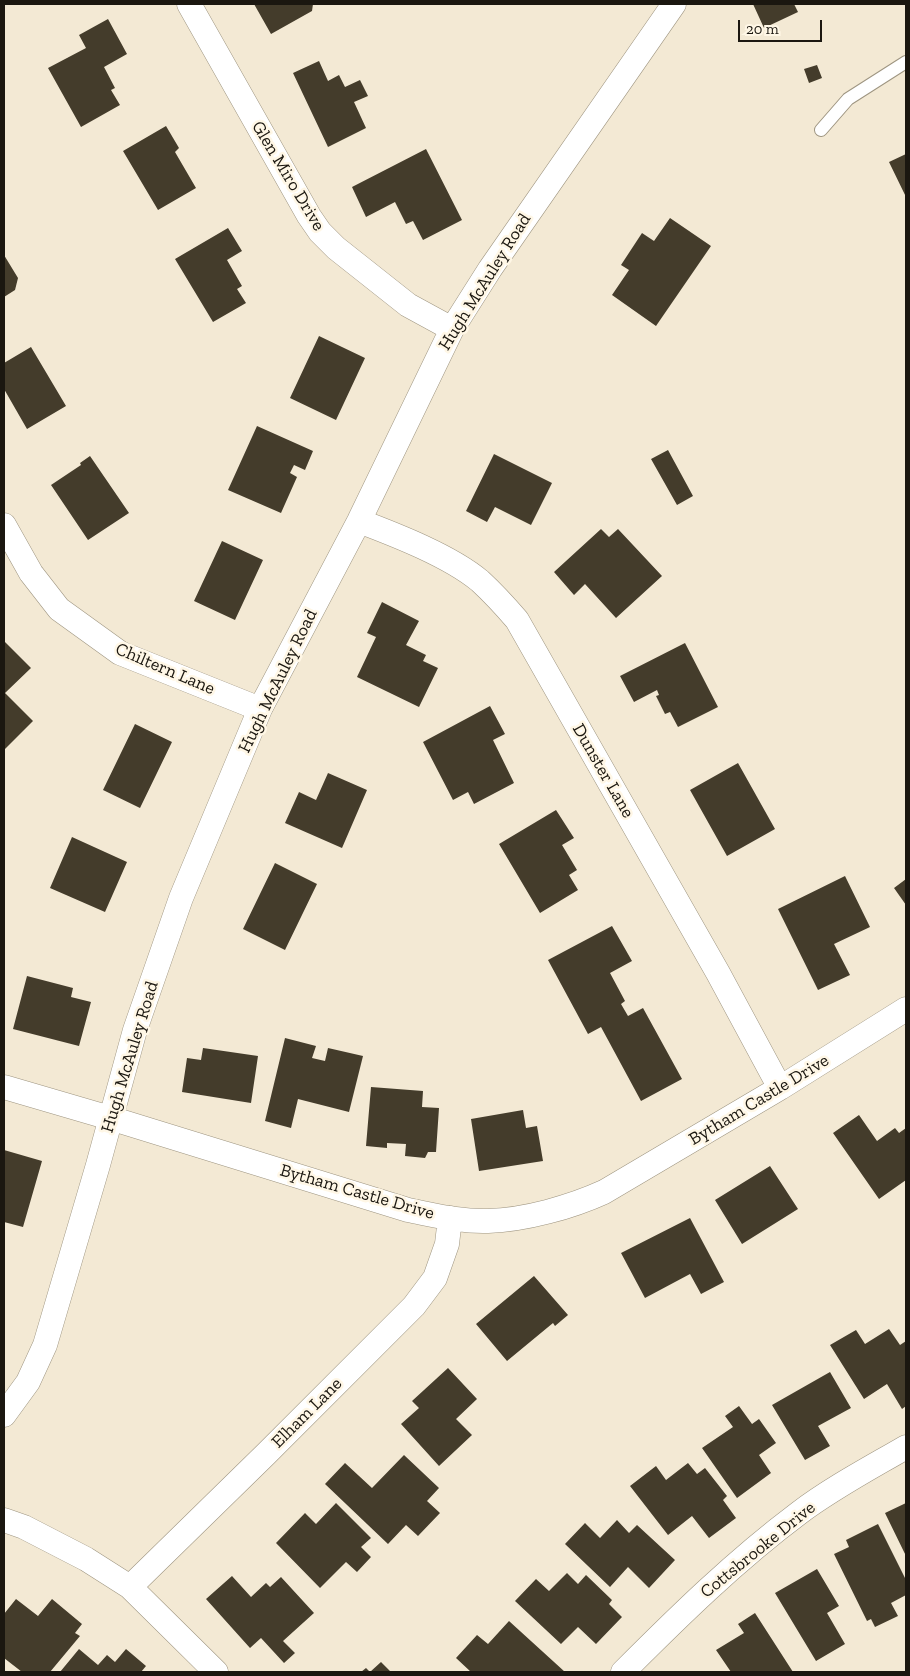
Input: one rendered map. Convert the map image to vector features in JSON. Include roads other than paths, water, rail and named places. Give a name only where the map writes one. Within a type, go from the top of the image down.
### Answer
[{"type":"street","name":"Glen Miro Drive","points":[[189,4],[309,216],[320,232],[336,248],[408,305],[452,329]]},
{"type":"street","name":"Hugh McAuley Road","points":[[4,1415],[28,1382],[45,1345],[98,1165],[135,1030],[181,898],[260,709],[359,521],[452,329],[490,269],[674,4]]},
{"type":"street","name":"Dunster Lane","points":[[359,521],[394,534],[455,564],[478,580],[517,620],[718,973],[780,1088]]},
{"type":"street","name":"Chiltern Lane","points":[[4,525],[31,573],[59,609],[120,653],[260,709]]},
{"type":"street","name":"Bytham Castle Drive","points":[[4,1087],[408,1210],[450,1218],[488,1221],[524,1216],[586,1200],[630,1178],[780,1088],[906,1009]]},
{"type":"street","name":"Elham Lane","points":[[130,1587],[414,1306],[435,1278],[447,1244],[450,1218]]},
{"type":"street","name":"Cottsbrooke Drive","points":[[623,1672],[678,1616],[740,1560],[800,1512],[860,1473],[906,1447]]},
{"type":"street","points":[[4,1520],[24,1527],[86,1559],[130,1587],[216,1672]]},
{"type":"lane","points":[[821,130],[848,99],[906,62]]}]
